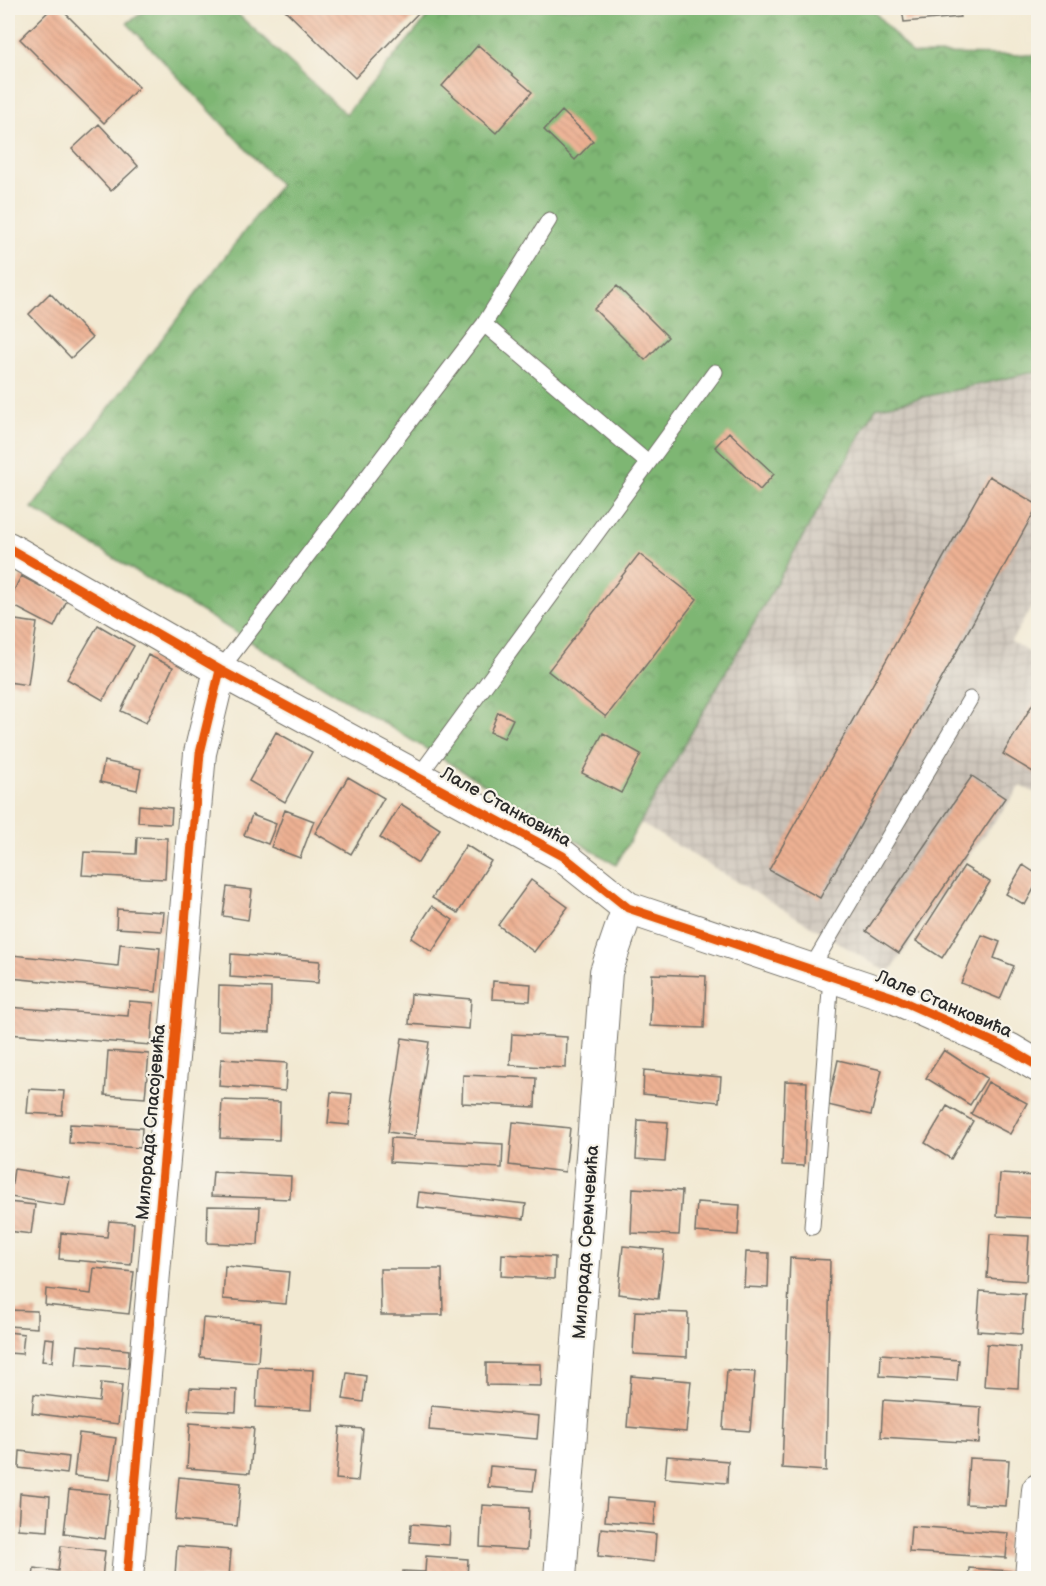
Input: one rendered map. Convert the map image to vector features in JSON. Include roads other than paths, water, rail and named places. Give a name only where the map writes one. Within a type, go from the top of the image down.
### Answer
[{"type":"street","name":"Лале Станковића","points":[[8,548],[220,670],[563,856],[628,908],[893,997],[1009,1049],[1038,1066]]},
{"type":"street","name":"Милорада Спасојевића","points":[[127,1578],[200,753],[220,670]]},
{"type":"street","name":"Милорада Сремчевића","points":[[560,1578],[606,972],[628,908]]},
{"type":"street","points":[[1031,1578],[1038,1490]]},
{"type":"lane","points":[[220,670],[484,324],[549,220]]},
{"type":"lane","points":[[484,324],[648,463]]},
{"type":"lane","points":[[418,777],[715,372]]},
{"type":"lane","points":[[812,1227],[821,973],[970,699]]}]
